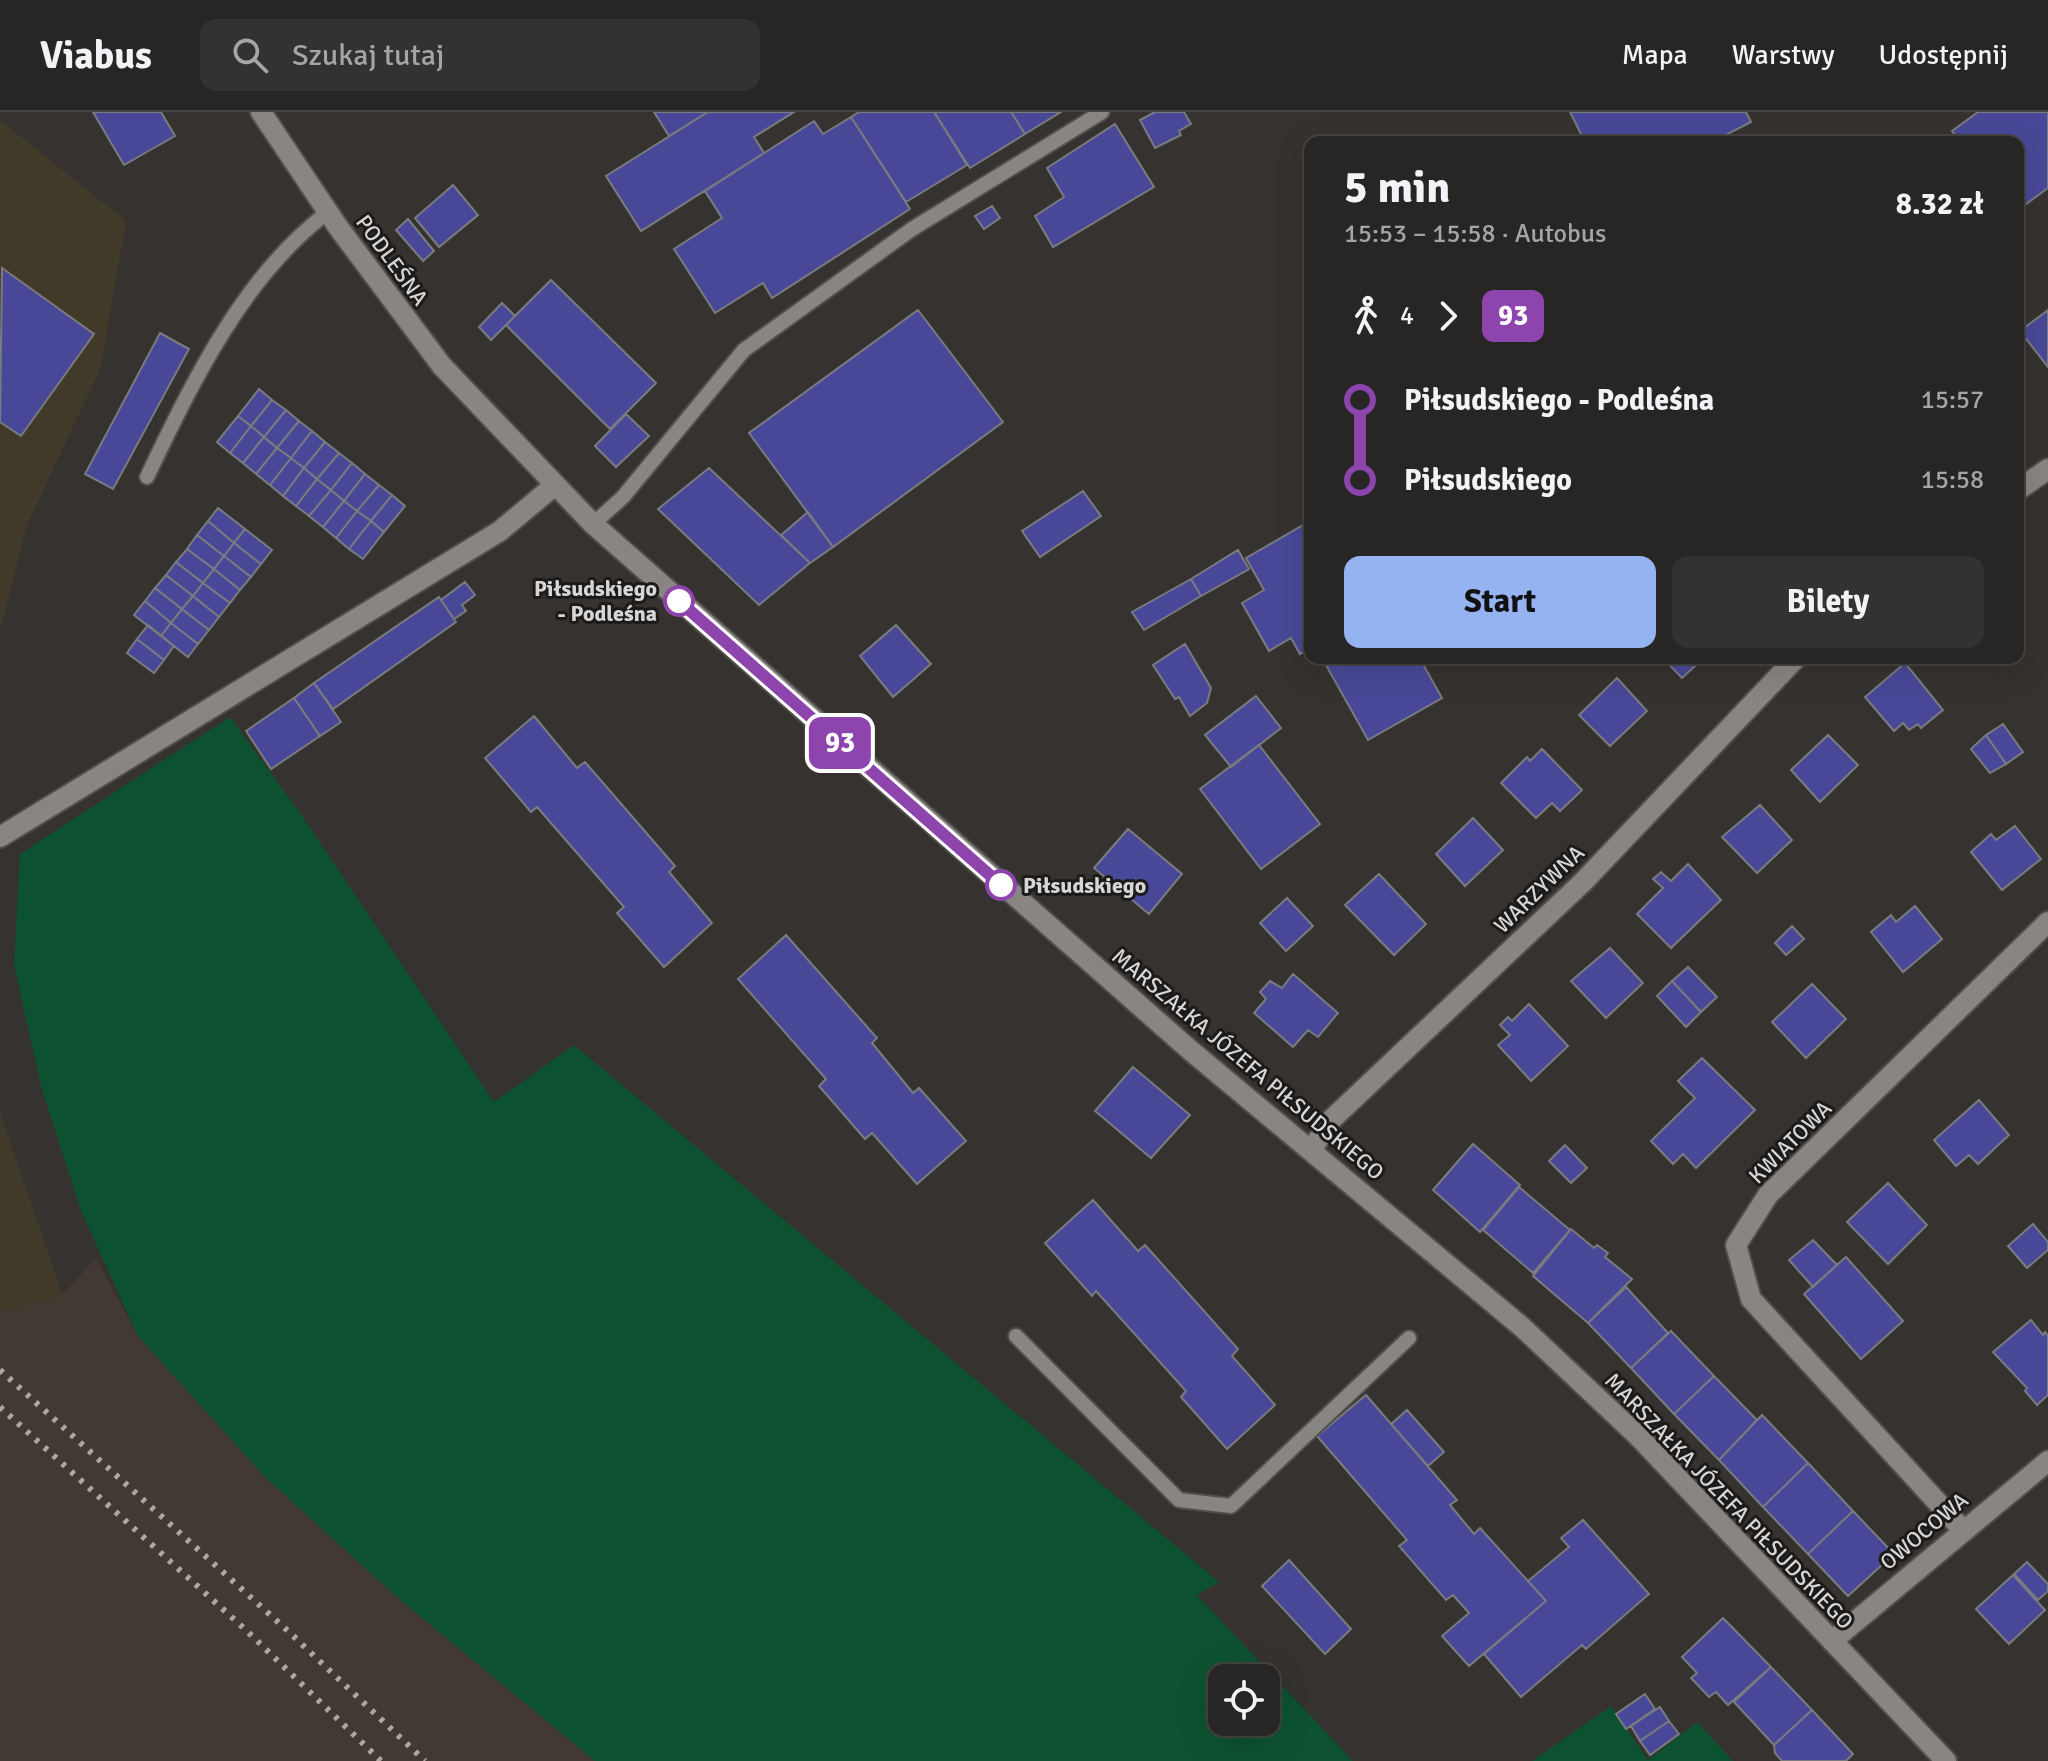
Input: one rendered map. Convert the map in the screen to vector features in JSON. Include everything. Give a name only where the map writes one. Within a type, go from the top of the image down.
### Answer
[{"type":"street","name":"PODLEŚNA","points":[[261,112],[414,331],[498,427]]},
{"type":"street","name":"MARSZAŁKA JÓZEFA PIŁSUDSKIEGO","points":[[498,427],[593,524],[1134,1001],[1511,1317],[1639,1437],[1946,1761]]},
{"type":"street","points":[[2024,486],[2048,469]]},
{"type":"street","points":[[0,837],[488,538],[555,485]]},
{"type":"street","name":"WARZYWNA","points":[[1312,1149],[1331,1120],[1583,882],[1790,664]]},
{"type":"street","name":"KWIATOWA","points":[[1963,1530],[1751,1299],[1736,1245],[1768,1195],[2048,922]]},
{"type":"street","name":"OWOCOWA","points":[[1832,1641],[2048,1461]]},
{"type":"lane","points":[[593,524],[623,497],[744,350],[912,229],[1102,112]]},
{"type":"lane","points":[[147,477],[203,361],[288,245],[328,212]]},
{"type":"lane","points":[[1016,1336],[1179,1500],[1231,1506],[1409,1338]]},
{"type":"shaded area","points":[[0,120],[126,221],[101,367],[27,525],[0,631]]},
{"type":"shaded area","points":[[0,1111],[62,1295],[1,1312],[0,1311]]},
{"type":"shaded area","points":[[96,1258],[138,1336],[398,1598],[595,1761],[0,1761],[0,1311],[62,1295]]},
{"type":"green space","points":[[230,717],[300,813],[494,1102],[574,1045],[1219,1582],[1197,1595],[1262,1664],[1208,1664],[1208,1736],[1280,1736],[1280,1683],[1353,1761],[595,1761],[398,1598],[265,1477],[138,1336],[81,1211],[41,1086],[14,965],[20,854]]},
{"type":"green space","points":[[1611,1706],[1648,1760],[1697,1722],[1733,1761],[1532,1761]]},
{"type":"building","points":[[93,112],[161,112],[175,136],[124,165]]},
{"type":"building","points":[[654,112],[708,112],[669,136]]},
{"type":"building","points":[[708,112],[794,112],[754,137],[764,153],[641,231],[606,176]]},
{"type":"building","points":[[859,112],[934,112],[967,165],[906,202],[851,117]]},
{"type":"building","points":[[934,112],[1011,112],[1025,134],[970,168]]},
{"type":"building","points":[[1011,112],[1061,112],[1025,134]]},
{"type":"building","points":[[1155,112],[1184,112],[1191,124],[1179,131],[1181,135],[1155,148],[1140,120]]},
{"type":"building","points":[[1570,112],[1746,112],[1751,122],[1724,136],[1582,136]]},
{"type":"building","points":[[1978,112],[2048,112],[2048,188],[2024,206],[2024,136],[1956,136],[1952,131]]},
{"type":"building","points":[[851,117],[910,209],[772,298],[763,283],[715,313],[674,249],[722,218],[705,191],[814,121],[823,134]]},
{"type":"building","points":[[1115,124],[1154,187],[1053,247],[1035,216],[1064,197],[1047,168]]},
{"type":"building","points":[[453,185],[478,215],[439,247],[415,218]]},
{"type":"building","points":[[992,206],[1000,218],[984,229],[975,216]]},
{"type":"building","points":[[408,219],[434,251],[423,261],[396,230]]},
{"type":"building","points":[[2,268],[94,334],[21,436],[0,422]]},
{"type":"building","points":[[551,280],[656,383],[610,429],[506,325]]},
{"type":"building","points":[[502,303],[515,316],[491,340],[479,327]]},
{"type":"building","points":[[918,310],[1003,422],[833,547],[749,433]]},
{"type":"building","points":[[2048,310],[2048,367],[2024,336],[2024,328]]},
{"type":"building","points":[[160,333],[189,349],[113,489],[85,474]]},
{"type":"building","points":[[259,389],[272,400],[251,426],[238,416]]},
{"type":"building","points":[[272,400],[286,410],[264,437],[251,426]]},
{"type":"building","points":[[286,410],[299,421],[277,448],[264,437]]},
{"type":"building","points":[[626,414],[649,436],[616,467],[595,446]]},
{"type":"building","points":[[238,416],[251,426],[230,453],[217,442]]},
{"type":"building","points":[[299,421],[312,431],[291,458],[277,448]]},
{"type":"building","points":[[251,426],[264,437],[243,463],[230,453]]},
{"type":"building","points":[[312,431],[325,442],[304,468],[291,458]]},
{"type":"building","points":[[264,437],[277,448],[256,474],[243,463]]},
{"type":"building","points":[[325,442],[339,453],[317,479],[304,468]]},
{"type":"building","points":[[277,448],[291,458],[270,485],[256,474]]},
{"type":"building","points":[[339,453],[352,463],[331,490],[317,479]]},
{"type":"building","points":[[291,458],[304,468],[283,496],[270,485]]},
{"type":"building","points":[[352,463],[365,474],[344,501],[331,490]]},
{"type":"building","points":[[304,468],[317,479],[296,506],[283,496]]},
{"type":"building","points":[[709,468],[810,563],[759,605],[658,509]]},
{"type":"building","points":[[365,474],[379,485],[357,511],[344,501]]},
{"type":"building","points":[[317,479],[331,490],[309,516],[296,506]]},
{"type":"building","points":[[379,485],[392,495],[371,521],[357,511]]},
{"type":"building","points":[[331,490],[344,501],[323,527],[309,516]]},
{"type":"building","points":[[1083,491],[1101,516],[1040,557],[1022,531]]},
{"type":"building","points":[[392,495],[405,506],[384,532],[371,521]]},
{"type":"building","points":[[344,501],[357,511],[336,538],[323,527]]},
{"type":"building","points":[[218,508],[245,529],[234,543],[208,521]]},
{"type":"building","points":[[357,511],[371,521],[349,549],[336,538]]},
{"type":"building","points":[[808,512],[833,547],[810,563],[781,535]]},
{"type":"building","points":[[208,521],[234,543],[224,556],[197,535]]},
{"type":"building","points":[[371,521],[384,532],[363,559],[349,549]]},
{"type":"building","points":[[1304,524],[1304,652],[1300,654],[1291,638],[1269,651],[1242,603],[1264,590],[1246,558]]},
{"type":"building","points":[[245,529],[272,550],[261,564],[234,543]]},
{"type":"building","points":[[197,535],[224,556],[214,569],[187,549]]},
{"type":"building","points":[[234,543],[261,564],[251,577],[224,556]]},
{"type":"building","points":[[187,549],[214,569],[203,583],[176,562]]},
{"type":"building","points":[[1238,550],[1249,569],[1201,596],[1191,579]]},
{"type":"building","points":[[224,556],[251,577],[240,590],[214,569]]},
{"type":"building","points":[[176,562],[203,583],[193,596],[166,575]]},
{"type":"building","points":[[214,569],[240,590],[230,603],[203,583]]},
{"type":"building","points":[[166,575],[193,596],[182,609],[155,588]]},
{"type":"building","points":[[1191,579],[1201,596],[1144,630],[1132,612]]},
{"type":"building","points":[[465,582],[475,595],[462,605],[466,611],[454,619],[441,600]]},
{"type":"building","points":[[203,583],[230,603],[219,617],[193,596]]},
{"type":"building","points":[[155,588],[182,609],[171,623],[145,601]]},
{"type":"building","points":[[193,596],[219,617],[209,630],[182,609]]},
{"type":"building","points":[[439,597],[456,622],[333,709],[314,683]]},
{"type":"building","points":[[145,601],[171,623],[161,636],[134,615]]},
{"type":"building","points":[[182,609],[209,630],[198,644],[171,623]]},
{"type":"building","points":[[171,623],[198,644],[188,657],[161,636]]},
{"type":"building","points":[[148,625],[174,646],[164,660],[137,639]]},
{"type":"building","points":[[896,625],[931,664],[893,697],[860,656]]},
{"type":"building","points":[[137,639],[164,660],[154,673],[127,653]]},
{"type":"building","points":[[1185,644],[1211,688],[1207,703],[1190,716],[1153,665]]},
{"type":"building","points":[[1325,664],[1428,664],[1424,666],[1442,698],[1368,740]]},
{"type":"building","points":[[1669,664],[1697,664],[1682,678]]},
{"type":"building","points":[[1906,664],[1943,710],[1921,728],[1918,724],[1909,730],[1903,723],[1894,731],[1865,697]]},
{"type":"building","points":[[1617,678],[1647,711],[1610,746],[1579,715]]},
{"type":"building","points":[[314,683],[341,722],[320,736],[294,698]]},
{"type":"building","points":[[1256,696],[1281,728],[1231,767],[1205,735]]},
{"type":"building","points":[[294,698],[320,736],[271,769],[246,731]]},
{"type":"building","points":[[534,716],[577,768],[585,762],[675,866],[669,872],[712,923],[664,967],[617,913],[624,907],[537,807],[531,812],[485,758]]},
{"type":"building","points":[[2003,724],[2023,752],[2006,764],[1986,735]]},
{"type":"building","points":[[1828,735],[1858,765],[1820,802],[1791,770]]},
{"type":"building","points":[[1986,735],[2006,764],[1990,773],[1971,749]]},
{"type":"building","points":[[1259,745],[1320,824],[1261,869],[1200,789]]},
{"type":"building","points":[[1542,749],[1582,790],[1560,811],[1552,803],[1536,818],[1501,783],[1527,757],[1530,761]]},
{"type":"building","points":[[1760,805],[1792,840],[1757,873],[1722,837]]},
{"type":"building","points":[[1473,818],[1503,850],[1465,886],[1436,854]]},
{"type":"building","points":[[2015,826],[2041,859],[2002,890],[1971,852],[1991,834],[1996,840]]},
{"type":"building","points":[[1128,829],[1182,874],[1149,914],[1094,868]]},
{"type":"building","points":[[1688,864],[1721,900],[1671,948],[1637,914],[1663,888],[1653,879],[1661,872],[1671,881]]},
{"type":"building","points":[[1379,874],[1426,924],[1394,955],[1345,905]]},
{"type":"building","points":[[1287,898],[1313,926],[1286,951],[1260,923]]},
{"type":"building","points":[[1915,906],[1942,939],[1903,972],[1871,932],[1891,915],[1896,922]]},
{"type":"building","points":[[1792,926],[1804,939],[1786,955],[1775,943]]},
{"type":"building","points":[[786,935],[877,1038],[872,1043],[913,1093],[919,1088],[966,1141],[917,1184],[872,1133],[865,1139],[819,1086],[826,1079],[738,979]]},
{"type":"building","points":[[1610,948],[1643,983],[1606,1018],[1571,981]]},
{"type":"building","points":[[1688,967],[1717,997],[1701,1012],[1672,981]]},
{"type":"building","points":[[1293,974],[1338,1013],[1318,1037],[1308,1030],[1293,1047],[1254,1013],[1266,999],[1260,992],[1270,981],[1282,988]]},
{"type":"building","points":[[1672,981],[1701,1012],[1686,1027],[1657,996]]},
{"type":"building","points":[[1812,984],[1846,1019],[1806,1058],[1772,1022]]},
{"type":"building","points":[[1529,1004],[1568,1046],[1531,1081],[1498,1045],[1510,1035],[1500,1025],[1508,1017],[1512,1021]]},
{"type":"building","points":[[1702,1058],[1755,1110],[1696,1168],[1683,1154],[1673,1164],[1651,1141],[1695,1098],[1678,1081]]},
{"type":"building","points":[[1133,1067],[1190,1115],[1151,1158],[1095,1111]]},
{"type":"building","points":[[1979,1100],[2009,1135],[1978,1164],[1969,1155],[1956,1166],[1934,1140]]},
{"type":"building","points":[[1473,1144],[1520,1185],[1480,1232],[1433,1190]]},
{"type":"building","points":[[1565,1145],[1587,1168],[1571,1183],[1549,1161]]},
{"type":"building","points":[[1888,1183],[1927,1225],[1888,1264],[1847,1222]]},
{"type":"building","points":[[1519,1187],[1570,1230],[1533,1273],[1483,1230]]},
{"type":"building","points":[[1093,1200],[1138,1251],[1145,1245],[1238,1349],[1232,1356],[1275,1405],[1227,1449],[1181,1397],[1186,1391],[1096,1291],[1092,1296],[1045,1243]]},
{"type":"building","points":[[2033,1224],[2048,1242],[2048,1250],[2027,1268],[2008,1246]]},
{"type":"building","points":[[1571,1229],[1594,1248],[1597,1245],[1608,1253],[1605,1257],[1632,1279],[1588,1323],[1533,1276]]},
{"type":"building","points":[[1813,1240],[1837,1265],[1813,1287],[1789,1260]]},
{"type":"building","points":[[1846,1257],[1903,1321],[1861,1359],[1804,1294]]},
{"type":"building","points":[[1626,1287],[1668,1333],[1631,1368],[1588,1323]]},
{"type":"building","points":[[2031,1320],[2043,1335],[2045,1332],[2048,1336],[2048,1395],[2037,1405],[2025,1391],[2027,1388],[1993,1352]]},
{"type":"building","points":[[1671,1331],[1714,1376],[1674,1414],[1631,1368]]},
{"type":"building","points":[[1714,1376],[1757,1420],[1719,1460],[1674,1414]]},
{"type":"building","points":[[1366,1395],[1457,1500],[1450,1505],[1474,1534],[1480,1528],[1546,1601],[1469,1666],[1442,1636],[1469,1613],[1453,1595],[1446,1600],[1399,1546],[1407,1540],[1317,1436]]},
{"type":"building","points":[[1407,1410],[1444,1452],[1428,1466],[1391,1424]]},
{"type":"building","points":[[1762,1415],[1808,1463],[1763,1507],[1719,1460]]},
{"type":"building","points":[[1808,1463],[1853,1511],[1808,1554],[1763,1507]]},
{"type":"building","points":[[1853,1511],[1894,1554],[1848,1596],[1808,1554]]},
{"type":"building","points":[[1583,1520],[1649,1594],[1586,1649],[1582,1645],[1521,1697],[1484,1654],[1546,1601],[1528,1581],[1569,1547],[1561,1538]]},
{"type":"building","points":[[1289,1560],[1351,1629],[1325,1654],[1262,1586]]},
{"type":"building","points":[[2027,1562],[2048,1584],[2048,1591],[2038,1600],[2014,1574]]},
{"type":"building","points":[[2013,1575],[2045,1610],[2009,1644],[1976,1609]]},
{"type":"building","points":[[1723,1618],[1771,1667],[1728,1705],[1716,1692],[1709,1697],[1691,1678],[1697,1673],[1682,1657]]},
{"type":"building","points":[[1771,1667],[1812,1710],[1774,1745],[1734,1702]]},
{"type":"building","points":[[1645,1694],[1655,1709],[1626,1729],[1616,1714]]},
{"type":"building","points":[[1660,1707],[1669,1721],[1640,1741],[1631,1726]]},
{"type":"building","points":[[1812,1710],[1853,1754],[1846,1761],[1782,1761],[1775,1753],[1774,1745]]},
{"type":"building","points":[[1669,1721],[1679,1734],[1650,1755],[1640,1741]]},
{"type":"railway","points":[[0,1370],[288,1631],[425,1761]]},
{"type":"railway","points":[[0,1407],[248,1632],[381,1761]]},
{"type":"bus line","name":"93","points":[[679,601],[1001,885]]},
{"type":"place","name":"Piłsudskiego - Podleśna","points":[[679,601]]},
{"type":"place","name":"Piłsudskiego","points":[[1001,885]]}]
